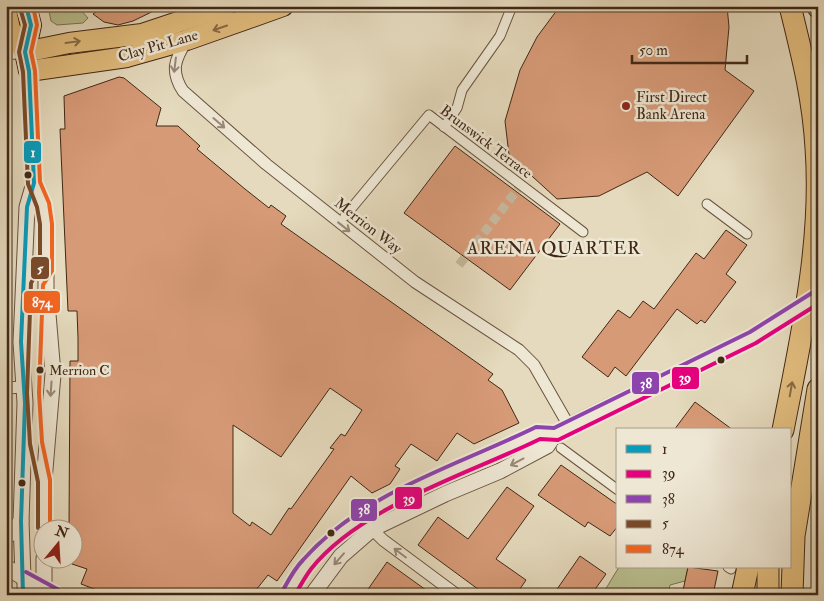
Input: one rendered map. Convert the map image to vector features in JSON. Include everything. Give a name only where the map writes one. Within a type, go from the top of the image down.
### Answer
[{"type":"highway","points":[[20,59],[31,25],[26,6]]},
{"type":"highway","name":"Clay Pit Lane","points":[[20,59],[69,43],[142,34],[226,6]]},
{"type":"highway","name":"Clay Pit Lane","points":[[20,59],[127,57],[187,40],[283,6]]},
{"type":"highway","points":[[782,6],[792,15],[808,76],[816,148],[817,207],[811,266],[783,428]]},
{"type":"highway","points":[[6,11],[20,59]]},
{"type":"highway","points":[[792,595],[794,536],[818,389]]},
{"type":"highway","points":[[735,568],[742,595]]},
{"type":"highway","points":[[768,568],[768,595]]},
{"type":"street","points":[[444,127],[457,108],[462,90],[500,36],[512,6]]},
{"type":"street","name":"Merrion Way","points":[[187,40],[174,64],[177,82],[183,91],[266,164],[415,282],[518,350],[534,365],[569,426]]},
{"type":"street","points":[[20,59],[34,183],[43,205],[46,224],[46,290],[52,374],[44,481],[44,518]]},
{"type":"street","name":"Brunswick Terrace","points":[[346,216],[429,115],[583,232]]},
{"type":"street","points":[[23,595],[24,387],[21,342],[27,206],[34,183]]},
{"type":"street","points":[[707,204],[747,234]]},
{"type":"street","points":[[312,595],[341,556],[372,528],[500,470],[547,446],[555,434],[569,426],[727,351],[770,328],[818,296]]},
{"type":"street","points":[[6,388],[24,387]]},
{"type":"street","points":[[287,595],[317,554],[376,507],[539,433],[555,434]]},
{"type":"street","points":[[561,448],[616,489]]},
{"type":"street","points":[[376,507],[372,518],[372,528],[383,540],[457,595]]},
{"type":"street","points":[[6,536],[12,533],[22,521]]},
{"type":"street","points":[[6,567],[48,593]]},
{"type":"street","points":[[45,568],[48,593]]},
{"type":"green space","points":[[48,6],[77,6],[88,18],[83,23],[57,25],[51,21]]},
{"type":"green space","points":[[618,568],[688,568],[685,581],[670,585],[668,595],[602,595]]},
{"type":"building","points":[[104,6],[164,6],[133,21],[118,25],[104,22],[93,14]]},
{"type":"building","name":"First Direct Bank Arena","points":[[560,6],[727,6],[729,27],[725,70],[754,91],[678,196],[647,172],[599,196],[557,199],[509,155],[505,121],[520,70],[537,37]]},
{"type":"building","points":[[119,77],[124,78],[161,108],[156,126],[178,126],[200,146],[197,149],[245,189],[269,208],[271,205],[286,216],[281,224],[493,374],[488,380],[502,390],[519,423],[474,444],[457,433],[437,461],[411,444],[395,466],[400,469],[390,484],[372,493],[351,476],[277,581],[268,575],[252,595],[110,595],[81,584],[87,569],[82,567],[82,518],[69,518],[70,361],[78,361],[78,338],[77,311],[68,311],[60,129],[65,129],[64,96]],"holes":[[[330,388],[362,410],[345,436],[341,434],[330,448],[334,449],[271,535],[252,522],[250,526],[233,513],[233,425],[281,457]]]},
{"type":"building","points":[[455,146],[560,224],[510,290],[404,213]]},
{"type":"building","points":[[726,230],[747,245],[726,274],[736,282],[705,323],[701,320],[697,324],[677,309],[626,376],[615,367],[608,377],[582,357],[618,310],[630,318],[643,301],[654,309],[696,253],[704,259]]},
{"type":"building","points":[[695,402],[730,428],[676,428]]},
{"type":"building","points":[[561,465],[616,504],[616,528],[610,536],[588,522],[585,527],[538,495]]},
{"type":"building","points":[[507,487],[534,506],[496,559],[526,580],[516,595],[486,595],[418,545],[438,517],[468,539]]},
{"type":"building","points":[[580,556],[606,574],[591,595],[553,595]]},
{"type":"building","points":[[387,562],[433,595],[364,595]]},
{"type":"building","points":[[688,568],[718,571],[713,595],[682,595]]},
{"type":"tunnel","points":[[459,265],[521,185]]},
{"type":"transit line","name":"1","points":[[23,595],[21,521],[25,403],[21,342],[27,207],[34,183],[29,71],[25,52],[31,25],[26,6]]},
{"type":"transit line","name":"874","points":[[33,6],[37,25],[31,52],[35,71],[40,182],[49,203],[52,224],[52,271],[43,285],[39,393],[42,442],[50,480],[50,518]]},
{"type":"transit line","name":"5","points":[[20,8],[25,25],[19,52],[23,72],[28,184],[37,207],[40,224],[40,268],[31,283],[27,393],[30,444],[38,482],[38,518]]},
{"type":"transit line","name":"38","points":[[282,592],[291,575],[327,536],[382,498],[443,468],[536,427],[554,428],[750,332],[815,291]]},
{"type":"transit line","name":"39","points":[[295,595],[311,569],[332,547],[358,527],[387,509],[418,493],[540,439],[558,440],[756,343],[818,304]]},
{"type":"transit line","name":"38","points":[[26,572],[59,590]]},
{"type":"place","name":"First Direct Bank Arena","points":[[626,106]]},
{"type":"place","name":"Merrion C","points":[[40,370]]},
{"type":"district","name":"ARENA QUARTER","points":[[554,248]]}]
